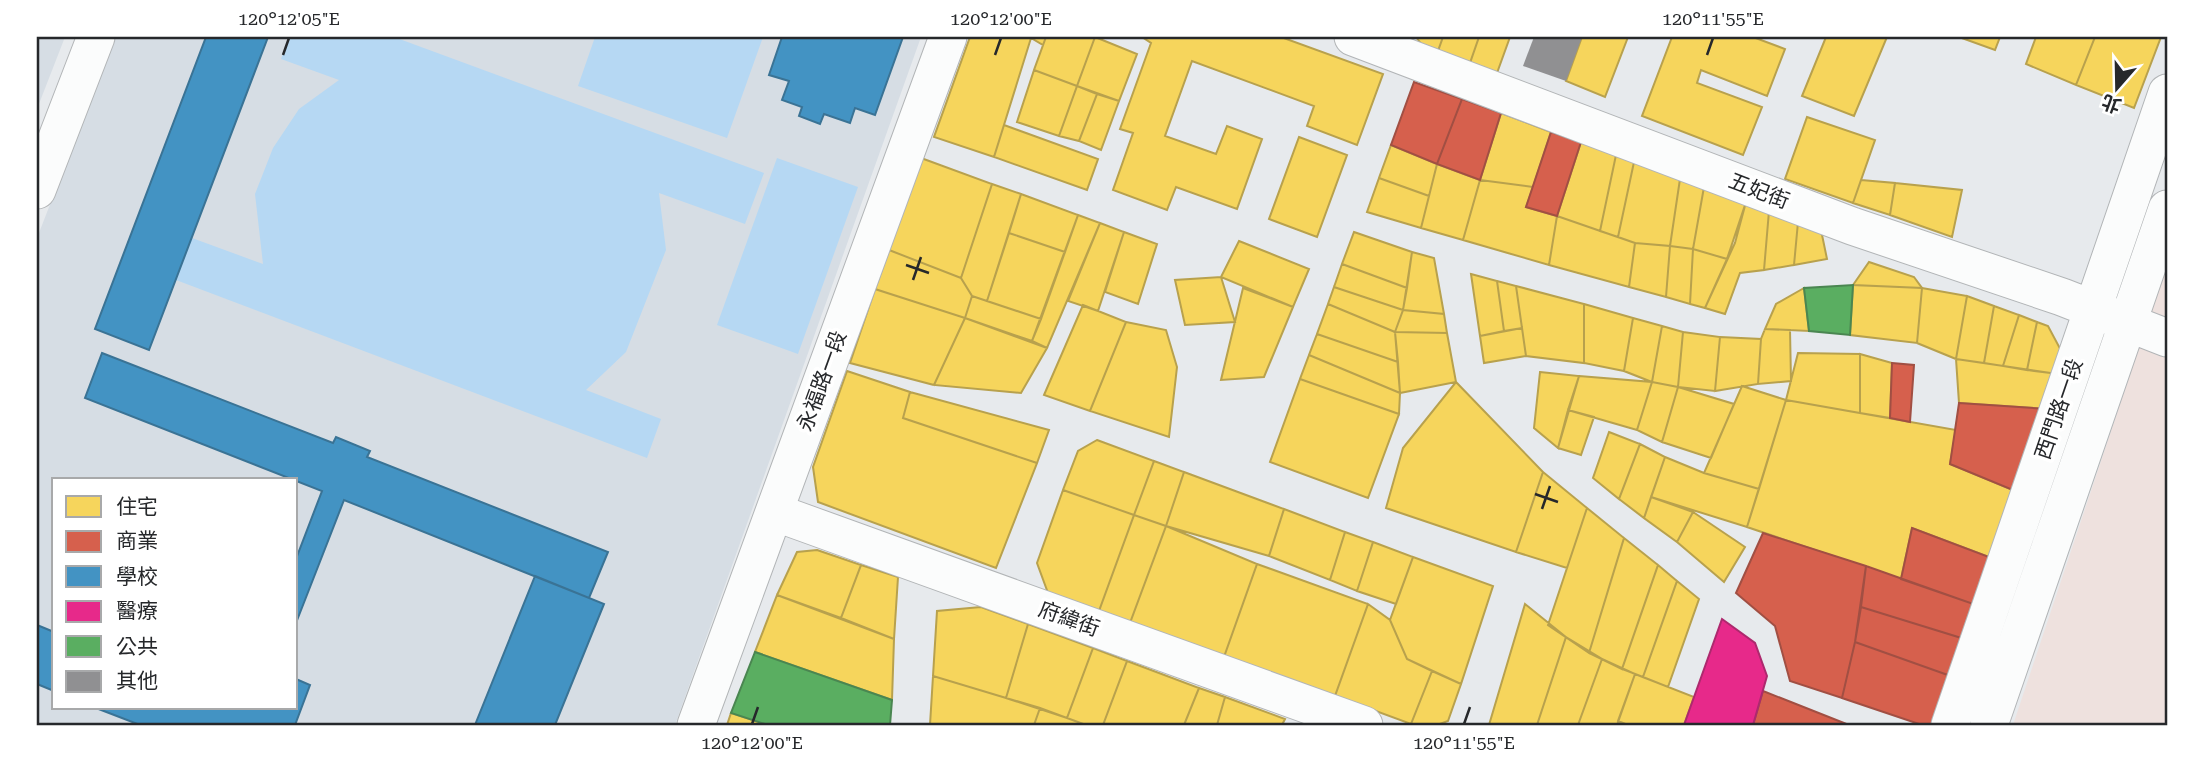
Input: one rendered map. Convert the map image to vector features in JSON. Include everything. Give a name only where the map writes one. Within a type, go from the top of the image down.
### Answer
[{"type":"street","points":[[37,190],[96,37]]},
{"type":"street","name":"永福路一段","points":[[696,725],[948,37]]},
{"type":"street","name":"五妃街","points":[[1353,37],[1852,226],[2093,309],[2167,338]]},
{"type":"street","name":"西門路一段","points":[[1950,725],[2167,93]]},
{"type":"street","name":"西門路一段","points":[[1989,725],[2167,209]]},
{"type":"street","name":"府緯街","points":[[774,512],[1364,725]]},
{"type":"shaded area","points":[[37,37],[65,37],[37,109]]},
{"type":"shaded area","points":[[115,37],[921,37],[675,725],[37,725],[37,238]]},
{"type":"shaded area","points":[[289,37],[394,37],[764,173],[745,224],[659,193],[666,250],[626,352],[586,390],[661,419],[647,458],[176,280],[192,238],[263,264],[255,194],[273,148],[299,109],[339,80],[281,59]]},
{"type":"shaded area","points":[[595,37],[763,37],[727,138],[578,86]]},
{"type":"shaded area","points":[[777,158],[858,187],[798,354],[717,325]]},
{"type":"shaded area","points":[[2167,266],[2167,725],[2013,725],[2140,344]]},
{"type":"building: 住宅","points":[[970,37],[1046,37],[1043,45],[1031,38],[994,157],[934,137]]},
{"type":"building: 住宅","points":[[1046,37],[1095,37],[1077,86],[1034,70]]},
{"type":"building: 住宅","points":[[1095,37],[1137,54],[1119,101],[1077,86]]},
{"type":"building: 住宅","points":[[1142,37],[1281,37],[1383,74],[1357,145],[1307,126],[1314,106],[1192,61],[1165,136],[1216,154],[1227,126],[1262,139],[1237,209],[1176,187],[1167,210],[1113,190],[1133,133],[1120,129],[1151,43]]},
{"type":"building: 住宅","points":[[1416,37],[1443,37],[1438,51],[1422,45]]},
{"type":"building: 住宅","points":[[1443,37],[1479,37],[1470,63],[1438,51]]},
{"type":"building: 住宅","points":[[1479,37],[1510,37],[1497,73],[1470,63]]},
{"type":"building: 住宅","points":[[1582,37],[1628,37],[1605,97],[1566,81]]},
{"type":"building: 住宅","points":[[1672,37],[1753,37],[1785,49],[1767,96],[1701,70],[1697,83],[1762,107],[1743,155],[1642,116]]},
{"type":"building: 住宅","points":[[1826,37],[1887,37],[1854,116],[1802,96]]},
{"type":"building: 住宅","points":[[1959,37],[2000,37],[1995,50]]},
{"type":"building: 住宅","points":[[2036,37],[2095,37],[2076,85],[2026,64]]},
{"type":"building: 住宅","points":[[2095,37],[2161,37],[2134,108],[2076,85]]},
{"type":"building: 住宅","points":[[1034,70],[1077,86],[1059,136],[1017,122]]},
{"type":"building: 住宅","points":[[1077,86],[1097,94],[1079,141],[1059,136]]},
{"type":"building: 住宅","points":[[1097,94],[1119,101],[1101,150],[1079,141]]},
{"type":"building: 住宅","points":[[1501,113],[1551,132],[1533,187],[1480,180]]},
{"type":"building: 住宅","points":[[1807,117],[1875,140],[1853,203],[1785,179]]},
{"type":"building: 住宅","points":[[1004,125],[1098,159],[1087,190],[994,157]]},
{"type":"building: 住宅","points":[[1299,137],[1347,155],[1317,237],[1269,219]]},
{"type":"building: 住宅","points":[[1581,142],[1616,155],[1600,231],[1557,216]]},
{"type":"building: 住宅","points":[[1391,145],[1437,164],[1429,196],[1379,178]]},
{"type":"building: 住宅","points":[[1616,155],[1634,162],[1618,237],[1600,231]]},
{"type":"building: 住宅","points":[[921,158],[992,184],[961,278],[889,250]]},
{"type":"building: 住宅","points":[[1634,162],[1680,179],[1670,246],[1635,243],[1618,237]]},
{"type":"building: 住宅","points":[[1437,164],[1480,180],[1463,240],[1421,228]]},
{"type":"building: 住宅","points":[[1379,178],[1429,196],[1421,228],[1367,212]]},
{"type":"building: 住宅","points":[[1680,179],[1704,187],[1693,249],[1670,246]]},
{"type":"building: 住宅","points":[[1480,180],[1533,187],[1526,207],[1557,216],[1549,265],[1463,240]]},
{"type":"building: 住宅","points":[[1861,180],[1895,183],[1890,215],[1853,203]]},
{"type":"building: 住宅","points":[[1895,183],[1962,190],[1952,237],[1890,215]]},
{"type":"building: 住宅","points":[[992,184],[1021,194],[987,301],[972,296],[961,278]]},
{"type":"building: 住宅","points":[[1704,187],[1746,202],[1727,259],[1693,249]]},
{"type":"building: 住宅","points":[[1021,194],[1078,215],[1065,252],[1009,233]]},
{"type":"building: 住宅","points":[[1746,202],[1769,211],[1764,270],[1740,273],[1725,314],[1705,308],[1735,243]]},
{"type":"building: 住宅","points":[[1769,211],[1798,222],[1794,265],[1764,270]]},
{"type":"building: 住宅","points":[[1078,215],[1100,223],[1047,348],[1032,341]]},
{"type":"building: 住宅","points":[[1557,216],[1635,243],[1629,287],[1549,265]]},
{"type":"building: 住宅","points":[[1798,222],[1821,230],[1827,259],[1794,265]]},
{"type":"building: 住宅","points":[[1100,223],[1124,232],[1098,311],[1068,301]]},
{"type":"building: 住宅","points":[[1124,232],[1157,244],[1138,304],[1105,292]]},
{"type":"building: 住宅","points":[[1354,232],[1412,252],[1407,288],[1342,264]]},
{"type":"building: 住宅","points":[[1009,233],[1065,252],[1041,319],[987,301]]},
{"type":"building: 住宅","points":[[1239,241],[1309,269],[1293,307],[1221,277]]},
{"type":"building: 住宅","points":[[1635,243],[1670,246],[1666,297],[1629,287]]},
{"type":"building: 住宅","points":[[1670,246],[1693,249],[1690,304],[1666,297]]},
{"type":"building: 住宅","points":[[1693,249],[1727,259],[1705,308],[1690,304]]},
{"type":"building: 住宅","points":[[889,250],[961,278],[972,296],[965,318],[875,289]]},
{"type":"building: 住宅","points":[[1412,252],[1434,258],[1444,314],[1403,310]]},
{"type":"building: 住宅","points":[[1869,262],[1914,277],[1922,288],[1853,285]]},
{"type":"building: 住宅","points":[[1342,264],[1407,288],[1403,310],[1334,287]]},
{"type":"building: 住宅","points":[[1471,274],[1497,281],[1504,331],[1480,336]]},
{"type":"building: 住宅","points":[[1221,277],[1235,322],[1185,325],[1175,280]]},
{"type":"building: 住宅","points":[[1497,281],[1516,286],[1522,328],[1504,331]]},
{"type":"building: 住宅","points":[[1853,285],[1922,288],[1917,343],[1850,335]]},
{"type":"building: 住宅","points":[[1516,286],[1584,304],[1584,363],[1526,356]]},
{"type":"building: 住宅","points":[[1334,287],[1403,310],[1395,332],[1328,304]]},
{"type":"building: 住宅","points":[[1243,288],[1293,307],[1264,377],[1221,380]]},
{"type":"building: 住宅","points":[[1804,288],[1809,331],[1765,329],[1776,304]]},
{"type":"building: 住宅","points":[[1922,288],[1967,296],[1956,359],[1917,343]]},
{"type":"building: 住宅","points":[[875,289],[965,318],[934,385],[850,363]]},
{"type":"building: 住宅","points":[[972,296],[1041,319],[1032,341],[965,318]]},
{"type":"building: 住宅","points":[[1967,296],[1994,306],[1984,363],[1956,359]]},
{"type":"building: 住宅","points":[[1328,304],[1395,332],[1398,362],[1317,334]]},
{"type":"building: 住宅","points":[[1584,304],[1633,318],[1624,371],[1584,363]]},
{"type":"building: 住宅","points":[[1083,305],[1126,322],[1090,411],[1044,395]]},
{"type":"building: 住宅","points":[[1994,306],[2019,315],[2003,366],[1984,363]]},
{"type":"building: 住宅","points":[[1403,310],[1444,314],[1447,333],[1395,332]]},
{"type":"building: 住宅","points":[[2019,315],[2037,322],[2027,370],[2003,366]]},
{"type":"building: 住宅","points":[[965,318],[1047,348],[1021,393],[934,385]]},
{"type":"building: 住宅","points":[[1633,318],[1662,326],[1652,382],[1624,371]]},
{"type":"building: 住宅","points":[[1126,322],[1166,330],[1177,367],[1169,437],[1090,411]]},
{"type":"building: 住宅","points":[[2037,322],[2048,326],[2064,356],[2058,374],[2027,370]]},
{"type":"building: 住宅","points":[[1662,326],[1683,332],[1678,387],[1652,382]]},
{"type":"building: 住宅","points":[[1522,328],[1526,356],[1484,363],[1480,336]]},
{"type":"building: 住宅","points":[[1765,329],[1790,330],[1791,381],[1758,384],[1761,339]]},
{"type":"building: 住宅","points":[[1395,332],[1447,333],[1456,382],[1400,393]]},
{"type":"building: 住宅","points":[[1683,332],[1720,337],[1715,391],[1678,387]]},
{"type":"building: 住宅","points":[[1317,334],[1398,362],[1400,393],[1309,355]]},
{"type":"building: 住宅","points":[[1720,337],[1761,339],[1758,384],[1715,391]]},
{"type":"building: 住宅","points":[[1798,353],[1860,354],[1860,413],[1786,400]]},
{"type":"building: 住宅","points":[[1860,354],[1892,363],[1890,418],[1860,413]]},
{"type":"building: 住宅","points":[[1309,355],[1400,393],[1399,414],[1300,379]]},
{"type":"building: 住宅","points":[[1956,359],[2058,374],[2047,409],[1959,403]]},
{"type":"building: 住宅","points":[[847,371],[910,392],[903,418],[1037,463],[996,568],[818,502],[813,467]]},
{"type":"building: 住宅","points":[[1540,372],[1579,376],[1558,448],[1534,428]]},
{"type":"building: 住宅","points":[[1579,376],[1652,382],[1637,430],[1568,410]]},
{"type":"building: 住宅","points":[[1300,379],[1399,414],[1368,498],[1270,462]]},
{"type":"building: 住宅","points":[[1456,382],[1543,472],[1516,552],[1386,508],[1403,448]]},
{"type":"building: 住宅","points":[[1652,382],[1678,387],[1662,442],[1637,430]]},
{"type":"building: 住宅","points":[[1742,386],[1786,400],[1759,489],[1704,473]]},
{"type":"building: 住宅","points":[[1678,387],[1734,404],[1711,458],[1662,442]]},
{"type":"building: 住宅","points":[[910,392],[1049,430],[1037,463],[903,418]]},
{"type":"building: 住宅","points":[[1786,400],[1956,430],[1950,464],[2020,493],[1997,560],[1912,528],[1901,579],[1747,527]]},
{"type":"building: 住宅","points":[[1568,410],[1594,417],[1581,455],[1558,448]]},
{"type":"building: 住宅","points":[[1609,432],[1640,444],[1619,499],[1593,478]]},
{"type":"building: 住宅","points":[[1097,440],[1154,461],[1134,515],[1063,490],[1078,451]]},
{"type":"building: 住宅","points":[[1640,444],[1665,457],[1644,518],[1619,499]]},
{"type":"building: 住宅","points":[[1665,457],[1704,473],[1759,489],[1747,527],[1651,497]]},
{"type":"building: 住宅","points":[[1154,461],[1184,472],[1166,526],[1134,515]]},
{"type":"building: 住宅","points":[[1184,472],[1284,509],[1269,556],[1166,526]]},
{"type":"building: 住宅","points":[[1543,472],[1587,508],[1567,568],[1516,552]]},
{"type":"building: 住宅","points":[[1063,490],[1134,515],[1099,611],[1048,593],[1037,563]]},
{"type":"building: 住宅","points":[[1651,497],[1693,512],[1677,542],[1644,518]]},
{"type":"building: 住宅","points":[[1587,508],[1624,538],[1589,653],[1548,625]]},
{"type":"building: 住宅","points":[[1284,509],[1345,532],[1330,580],[1269,556]]},
{"type":"building: 住宅","points":[[1693,512],[1745,547],[1724,582],[1677,542]]},
{"type":"building: 住宅","points":[[1134,515],[1166,526],[1130,623],[1099,611]]},
{"type":"building: 住宅","points":[[1166,526],[1257,564],[1224,657],[1130,623]]},
{"type":"building: 住宅","points":[[1345,532],[1373,542],[1357,591],[1330,580]]},
{"type":"building: 住宅","points":[[1624,538],[1658,565],[1622,669],[1589,653]]},
{"type":"building: 住宅","points":[[1373,542],[1413,557],[1396,604],[1357,591]]},
{"type":"building: 住宅","points":[[817,550],[861,565],[841,618],[777,595],[797,552]]},
{"type":"building: 住宅","points":[[1413,557],[1493,586],[1461,684],[1407,659],[1390,620]]},
{"type":"building: 住宅","points":[[1257,564],[1368,604],[1335,696],[1224,657]]},
{"type":"building: 住宅","points":[[861,565],[898,577],[894,639],[841,618]]},
{"type":"building: 住宅","points":[[1658,565],[1677,581],[1643,677],[1622,669]]},
{"type":"building: 住宅","points":[[1677,581],[1699,599],[1668,687],[1643,677]]},
{"type":"building: 住宅","points":[[777,595],[894,639],[892,700],[755,652]]},
{"type":"building: 住宅","points":[[1368,604],[1390,620],[1407,659],[1432,671],[1411,724],[1335,696]]},
{"type":"building: 住宅","points":[[1525,604],[1566,637],[1537,725],[1489,725]]},
{"type":"building: 住宅","points":[[981,607],[1028,624],[1006,698],[933,676],[937,611]]},
{"type":"building: 住宅","points":[[1028,624],[1093,648],[1067,718],[1006,698]]},
{"type":"building: 住宅","points":[[1566,637],[1602,659],[1578,725],[1537,725]]},
{"type":"building: 住宅","points":[[1093,648],[1127,661],[1103,725],[1086,725],[1067,718]]},
{"type":"building: 住宅","points":[[1602,659],[1635,674],[1617,725],[1578,725]]},
{"type":"building: 住宅","points":[[1127,661],[1199,688],[1184,725],[1103,725]]},
{"type":"building: 住宅","points":[[1432,671],[1461,684],[1448,721],[1437,725],[1411,724]]},
{"type":"building: 住宅","points":[[1635,674],[1694,697],[1684,725],[1628,725],[1618,721]]},
{"type":"building: 住宅","points":[[933,676],[1040,708],[1034,725],[930,725]]},
{"type":"building: 住宅","points":[[1199,688],[1225,697],[1217,725],[1184,725]]},
{"type":"building: 住宅","points":[[1225,697],[1285,719],[1282,725],[1217,725]]},
{"type":"building: 住宅","points":[[1040,708],[1067,718],[1086,725],[1034,725]]},
{"type":"building: 住宅","points":[[731,713],[768,725],[727,725]]},
{"type":"building: 商業","points":[[1414,82],[1462,99],[1437,164],[1391,145]]},
{"type":"building: 商業","points":[[1462,99],[1501,113],[1480,180],[1437,164]]},
{"type":"building: 商業","points":[[1551,132],[1581,142],[1557,216],[1526,207]]},
{"type":"building: 商業","points":[[1892,363],[1914,365],[1910,422],[1890,418]]},
{"type":"building: 商業","points":[[1959,403],[2047,409],[2020,493],[1950,464]]},
{"type":"building: 商業","points":[[1912,528],[1997,560],[1982,607],[1901,579]]},
{"type":"building: 商業","points":[[1763,533],[1866,566],[1855,642],[1842,698],[1790,681],[1775,626],[1736,593]]},
{"type":"building: 商業","points":[[1866,566],[1982,607],[1971,641],[1861,607]]},
{"type":"building: 商業","points":[[1861,607],[1971,641],[1959,679],[1855,642]]},
{"type":"building: 商業","points":[[1855,642],[1959,679],[1943,725],[1922,725],[1842,698]]},
{"type":"building: 商業","points":[[1763,691],[1849,725],[1753,725]]},
{"type":"building: 學校","points":[[206,37],[268,37],[149,350],[95,329]]},
{"type":"building: 學校","points":[[782,37],[903,37],[875,115],[855,108],[850,123],[824,114],[820,124],[799,116],[802,107],[782,100],[789,81],[769,75]]},
{"type":"building: 學校","points":[[102,353],[333,443],[336,437],[370,451],[367,457],[608,552],[589,598],[344,500],[298,618],[298,554],[322,491],[298,482],[298,478],[289,478],[85,398]]},
{"type":"building: 學校","points":[[535,576],[604,604],[555,725],[475,725]]},
{"type":"building: 學校","points":[[37,625],[52,631],[52,690],[37,684]]},
{"type":"building: 學校","points":[[298,680],[310,685],[295,725],[140,725],[101,710],[298,710]]},
{"type":"building: 醫療","points":[[1722,619],[1755,643],[1767,676],[1753,725],[1684,725]]},
{"type":"building: 公共","points":[[1853,285],[1850,335],[1809,331],[1804,288]]},
{"type":"building: 公共","points":[[755,652],[892,700],[890,725],[768,725],[731,713]]},
{"type":"building: 其他","points":[[1534,37],[1582,37],[1566,81],[1523,66]]}]
